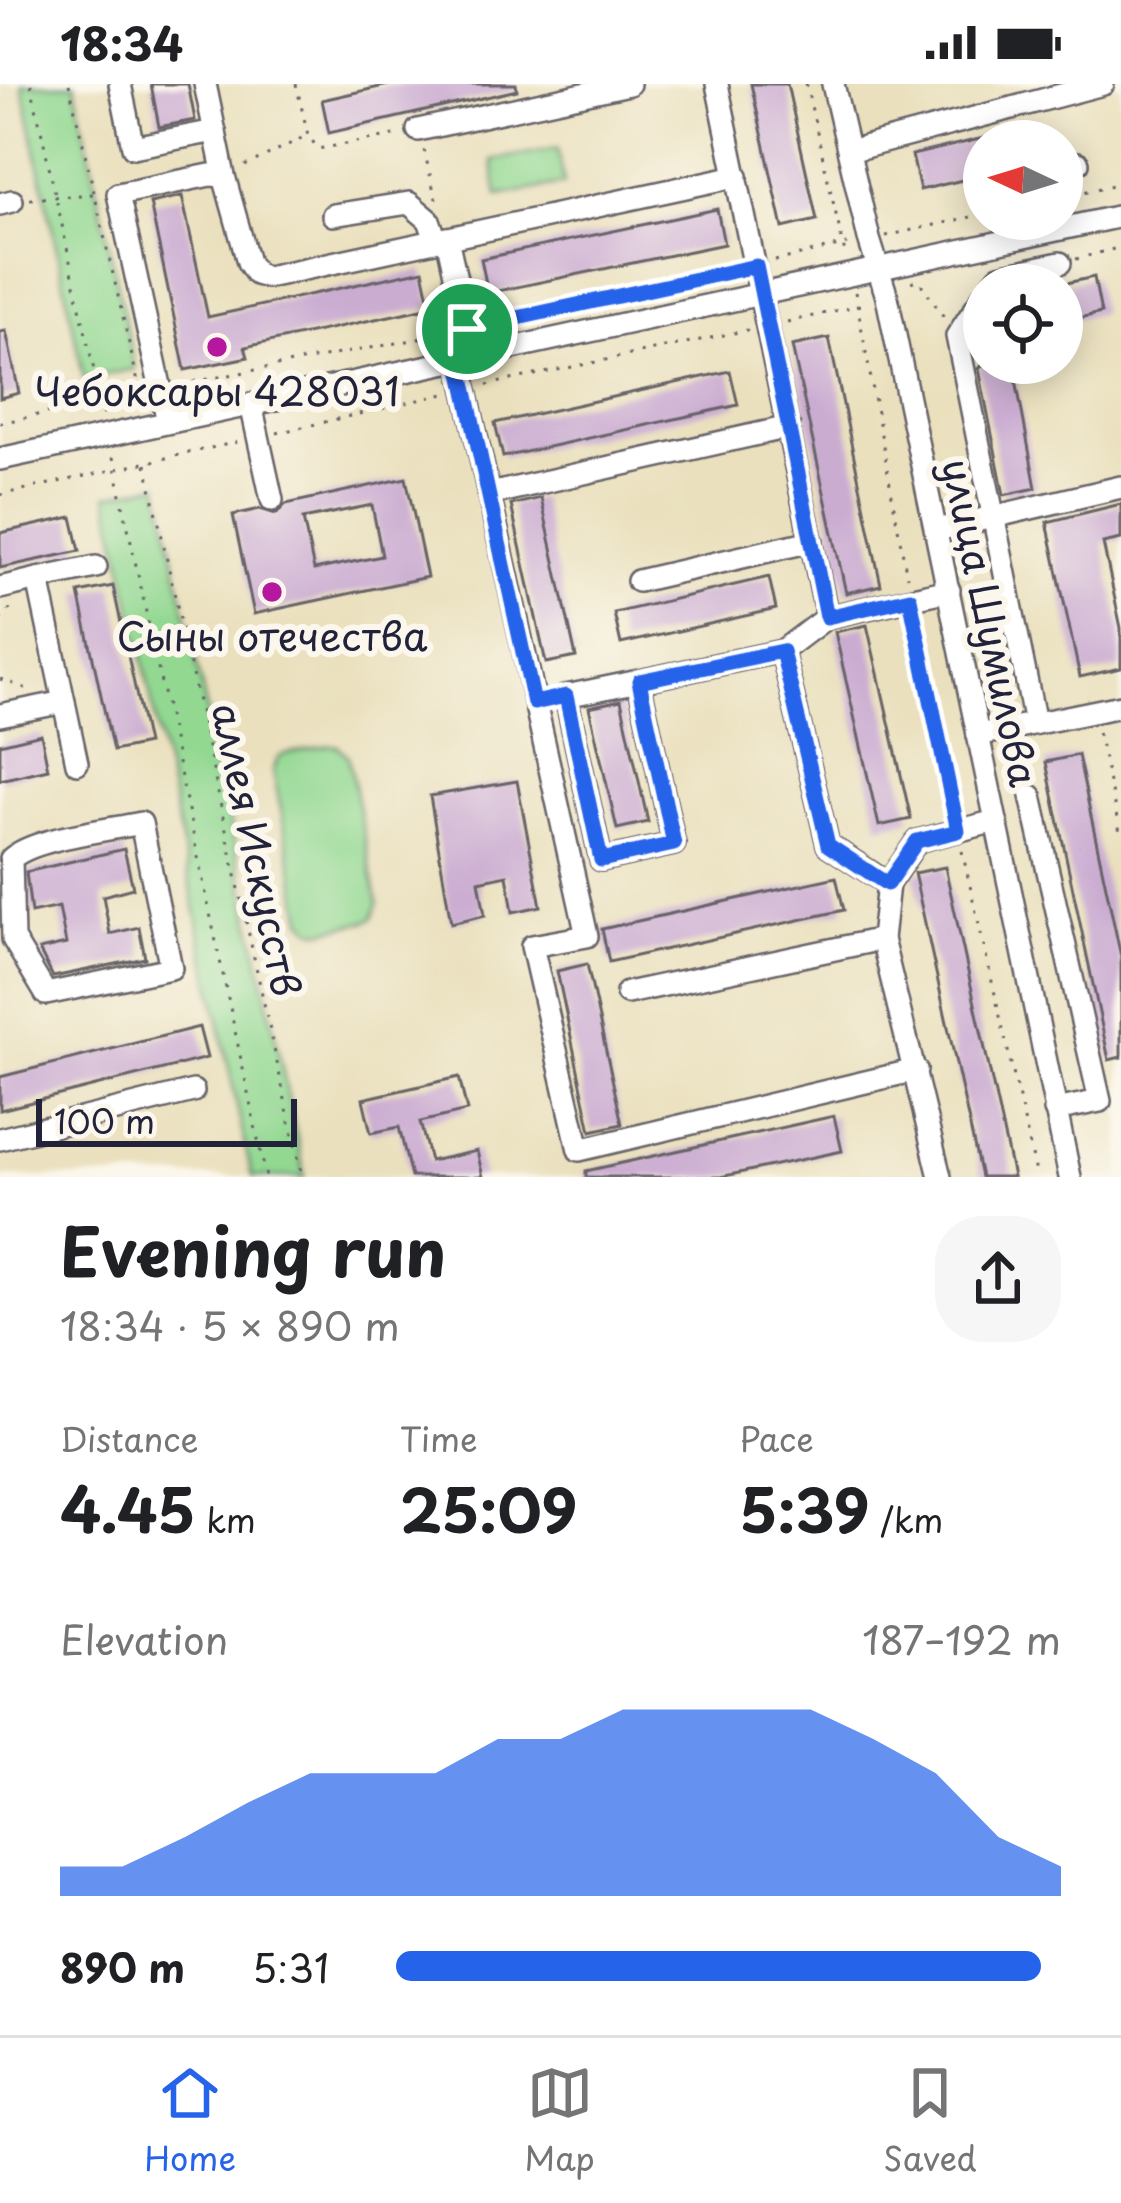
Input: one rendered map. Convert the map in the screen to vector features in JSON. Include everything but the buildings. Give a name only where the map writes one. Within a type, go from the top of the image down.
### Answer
[{"type":"street","points":[[120,84],[133,148],[215,130]]},
{"type":"street","points":[[205,84],[248,262],[256,274],[267,277],[736,176]]},
{"type":"street","points":[[418,130],[628,84]]},
{"type":"street","points":[[717,84],[827,617]]},
{"type":"street","name":"улица Шумилова","points":[[833,84],[937,530],[1070,1177]]},
{"type":"street","points":[[850,151],[1103,84]]},
{"type":"street","points":[[168,422],[150,390],[118,194],[224,176]]},
{"type":"street","points":[[333,215],[409,203],[429,220],[441,239],[467,329],[466,389],[587,936],[532,946],[579,1150],[916,1070]]},
{"type":"street","points":[[1083,221],[1121,216]]},
{"type":"street","points":[[0,459],[879,269],[989,240]]},
{"type":"street","points":[[1055,264],[1060,263]]},
{"type":"street","points":[[963,327],[957,336],[1036,723]]},
{"type":"street","points":[[251,404],[272,500]]},
{"type":"street","points":[[490,494],[789,427]]},
{"type":"street","points":[[937,530],[1121,487]]},
{"type":"street","points":[[638,581],[812,542]]},
{"type":"street","points":[[0,588],[96,567]]},
{"type":"street","points":[[38,579],[77,764]]},
{"type":"street","points":[[534,703],[782,651],[827,617],[949,590]]},
{"type":"street","points":[[782,651],[828,845],[887,884]]},
{"type":"street","points":[[566,696],[601,860],[674,844],[639,681]]},
{"type":"street","points":[[0,715],[64,702]]},
{"type":"street","points":[[978,735],[1121,706]]},
{"type":"street","points":[[1031,796],[1111,1099],[1055,1110]]},
{"type":"street","points":[[940,1177],[882,939],[887,884],[917,841],[996,821]]},
{"type":"street","points":[[141,823],[171,968],[53,996],[40,990],[6,940],[11,859],[16,853],[141,823]]},
{"type":"street","points":[[627,993],[882,939]]},
{"type":"street","points":[[0,1138],[193,1091]]},
{"type":"path","points":[[31,84],[106,424]]},
{"type":"path","points":[[69,84],[94,194],[150,390],[467,329],[855,242]]},
{"type":"path","points":[[296,84],[308,135],[317,149],[418,130],[441,239]]},
{"type":"path","points":[[806,84],[842,246]]},
{"type":"path","points":[[224,176],[308,135]]},
{"type":"path","points":[[1083,192],[1121,183]]},
{"type":"path","points":[[6,203],[56,195],[118,194]]},
{"type":"path","points":[[879,237],[963,219]]},
{"type":"path","points":[[1060,263],[1121,247]]},
{"type":"path","points":[[904,291],[922,285],[957,336]]},
{"type":"path","points":[[855,291],[910,598],[1037,1177]]},
{"type":"path","points":[[0,495],[869,303]]},
{"type":"path","points":[[0,423],[100,401]]},
{"type":"path","name":"аллея Искусств","points":[[112,455],[266,1177]]},
{"type":"path","name":"аллея Искусств","points":[[146,462],[302,1177]]},
{"type":"path","points":[[1093,712],[1121,836]]},
{"type":"green space","points":[[22,84],[75,84],[135,369],[84,379]]},
{"type":"green space","points":[[558,148],[564,184],[498,196],[492,160]]},
{"type":"green space","points":[[159,484],[305,1177],[252,1177],[108,495]]},
{"type":"green space","points":[[330,745],[348,756],[378,904],[367,921],[321,931],[313,930],[303,919],[273,771],[285,754]]},
{"type":"place","name":"Чебоксары 428031","points":[[217,347]]},
{"type":"place","name":"Сыны отечества","points":[[272,592]]},
{"type":"route","points":[[756,266],[827,617],[910,598],[958,831],[917,841],[887,884],[828,845],[782,651],[639,681],[674,844],[601,860],[566,696],[534,703],[459,359],[473,356],[467,329],[756,266]]}]
